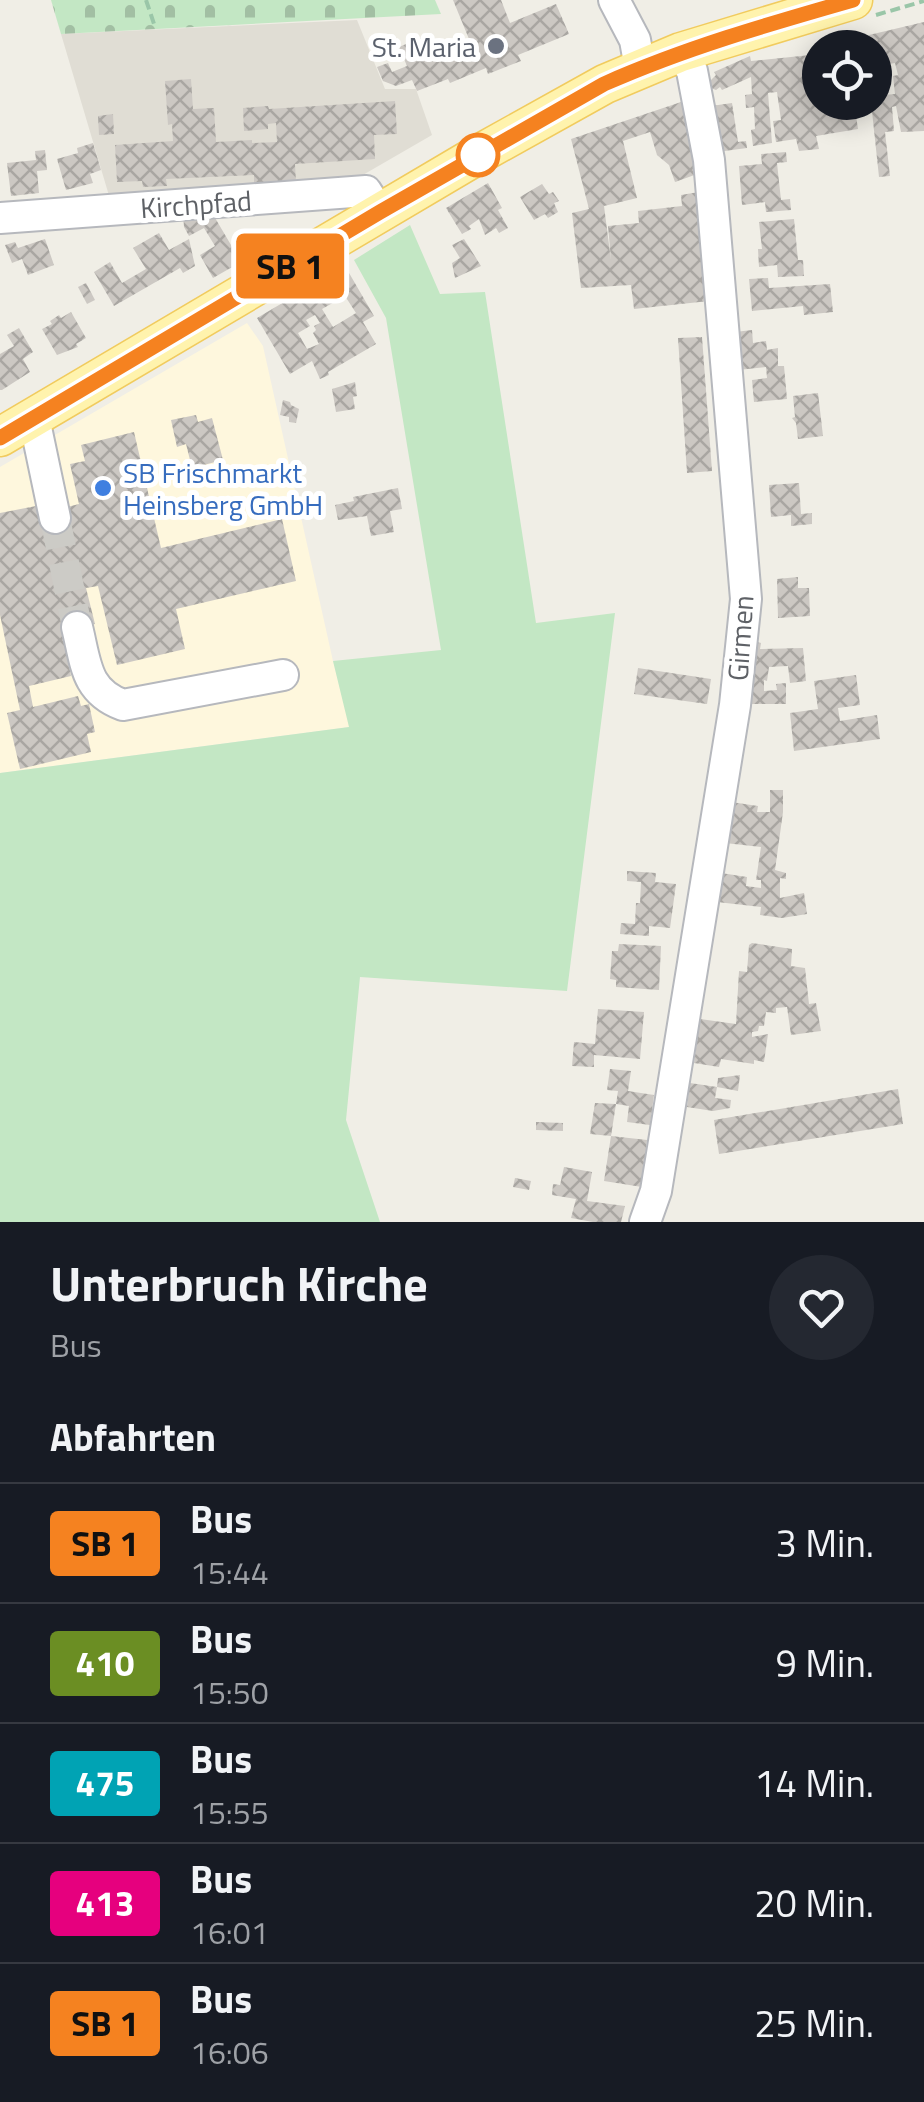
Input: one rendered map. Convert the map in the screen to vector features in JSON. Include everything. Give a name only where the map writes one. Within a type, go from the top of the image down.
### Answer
[{"type":"main road","points":[[0,438],[604,84],[681,52],[853,0]]},
{"type":"street","points":[[614,0],[635,40],[640,68]]},
{"type":"street","name":"Girmen","points":[[645,1222],[656,1190],[697,940],[735,705],[746,599],[709,160],[692,71],[681,52]]},
{"type":"street","name":"Kirchpfad","points":[[0,218],[366,191],[380,212]]},
{"type":"street","points":[[34,418],[54,518]]},
{"type":"street","points":[[77,628],[89,678],[96,690],[124,705],[283,675]]},
{"type":"path","points":[[146,0],[154,24]]},
{"type":"shaded area","points":[[357,20],[385,89],[416,89],[432,135],[349,183],[110,199],[61,34]]},
{"type":"shaded area","points":[[247,323],[263,346],[350,727],[0,773],[0,467]]},
{"type":"green space","points":[[51,0],[435,0],[441,14],[61,34]]},
{"type":"green space","points":[[410,225],[440,294],[485,292],[536,623],[615,613],[567,991],[360,977],[346,1120],[380,1222],[0,1222],[0,773],[349,727],[333,661],[441,650],[386,318],[354,260]]},
{"type":"building","name":"St. Maria","points":[[453,0],[501,0],[510,23],[556,4],[569,34],[518,55],[521,61],[488,74],[486,68],[417,91],[412,80],[396,86],[383,81],[377,67],[388,63],[392,72],[407,66],[399,47],[430,34],[438,53],[469,39]]},
{"type":"building","points":[[924,22],[924,131],[901,132],[896,106],[892,107],[893,76],[898,75],[892,64],[890,30]]},
{"type":"building","points":[[750,56],[751,61],[802,56],[802,120],[857,120],[858,129],[816,136],[819,149],[799,151],[796,139],[776,142],[773,121],[781,120],[777,92],[768,93],[772,143],[753,146],[754,107],[746,108],[745,95],[752,94],[751,77],[722,90],[708,87],[714,72]]},
{"type":"building","points":[[191,79],[193,109],[214,108],[216,142],[277,142],[276,123],[268,124],[268,129],[244,131],[243,108],[268,106],[269,109],[395,101],[397,134],[374,135],[375,159],[295,164],[296,182],[254,184],[254,175],[166,179],[167,186],[117,182],[115,145],[173,141],[165,81]]},
{"type":"building","points":[[684,101],[700,173],[675,182],[669,165],[657,155],[650,132],[623,141],[637,198],[604,206],[611,260],[608,226],[639,223],[638,211],[682,206],[681,195],[699,192],[709,301],[634,309],[631,285],[581,288],[572,213],[589,209],[571,139]]},
{"type":"building","points":[[732,103],[738,142],[746,141],[747,148],[717,152],[711,106]]},
{"type":"building","points":[[892,107],[894,131],[885,132],[890,176],[879,177],[873,120],[892,120]]},
{"type":"building","points":[[113,114],[114,134],[99,135],[98,116]]},
{"type":"building","points":[[93,143],[101,170],[90,174],[93,183],[66,190],[57,159],[78,153],[77,148]]},
{"type":"building","points":[[45,150],[47,170],[37,171],[39,193],[11,196],[7,163],[36,160],[35,151]]},
{"type":"building","points":[[786,152],[787,162],[777,163],[781,200],[790,199],[791,210],[766,212],[765,202],[742,205],[739,166],[762,164],[761,154]]},
{"type":"building","points":[[488,183],[508,228],[499,233],[496,228],[485,235],[479,219],[462,234],[446,208]]},
{"type":"building","points":[[542,184],[559,201],[554,203],[558,212],[534,220],[520,197]]},
{"type":"building","points":[[211,211],[241,262],[213,278],[200,255],[215,246],[204,228],[189,236],[183,213]]},
{"type":"building","points":[[794,219],[798,260],[803,260],[804,276],[778,277],[777,265],[759,267],[759,222]]},
{"type":"building","points":[[159,233],[169,250],[189,239],[195,266],[183,273],[180,268],[114,306],[94,272],[110,262],[122,283],[146,269],[133,248]]},
{"type":"building","points":[[45,239],[54,265],[28,275],[22,259],[12,263],[5,245],[15,242],[18,248]]},
{"type":"building","points":[[464,239],[481,266],[455,278],[452,263],[460,258],[452,245]]},
{"type":"building","points":[[345,266],[374,316],[363,322],[376,344],[320,379],[312,361],[290,374],[257,318]],"holes":[[[345,296],[356,313],[333,327],[322,309]],[[315,315],[320,323],[314,326],[313,333],[319,344],[307,349],[298,333],[310,326],[306,320]]]},
{"type":"building","points":[[768,278],[769,288],[830,284],[833,312],[804,315],[803,306],[752,311],[749,279]]},
{"type":"building","points":[[86,283],[95,300],[87,304],[78,287]]},
{"type":"building","points":[[71,312],[86,338],[76,344],[78,347],[57,355],[42,329],[59,315],[61,318]]},
{"type":"building","points":[[19,328],[33,352],[23,359],[30,372],[0,390],[0,354],[14,346],[7,335]]},
{"type":"building","points":[[752,330],[753,343],[766,341],[767,350],[778,348],[778,366],[784,366],[787,399],[754,402],[752,380],[767,378],[766,367],[738,370],[735,332]]},
{"type":"building","points":[[702,337],[712,471],[687,473],[678,338]]},
{"type":"building","points":[[355,382],[355,409],[336,412],[332,389]]},
{"type":"building","points":[[818,393],[823,436],[798,439],[792,418],[793,396]]},
{"type":"building","points":[[283,400],[299,409],[296,423],[280,415]]},
{"type":"building","points":[[196,415],[198,422],[212,418],[223,460],[192,468],[186,444],[177,447],[171,420]]},
{"type":"building","points":[[134,432],[161,548],[282,519],[296,581],[176,609],[185,649],[117,665],[98,586],[86,588],[95,624],[62,630],[71,676],[29,686],[33,707],[78,696],[81,706],[89,704],[95,732],[87,734],[91,752],[20,769],[7,713],[20,710],[0,615],[0,513],[36,506],[39,521],[69,515],[67,507],[79,504],[70,464],[85,461],[81,445]]},
{"type":"building","points":[[799,483],[801,514],[812,513],[812,524],[791,526],[791,515],[771,517],[769,485]]},
{"type":"building","points":[[398,488],[402,509],[390,511],[394,532],[371,536],[367,516],[338,520],[335,505],[354,501],[353,497]]},
{"type":"building","points":[[798,577],[798,588],[809,588],[810,616],[778,618],[777,579]]},
{"type":"building","points":[[753,641],[761,643],[760,649],[803,648],[806,681],[790,683],[788,666],[769,667],[767,681],[764,680],[764,691],[777,690],[776,684],[786,683],[786,704],[743,704]]},
{"type":"building","points":[[638,668],[711,679],[707,704],[634,694]]},
{"type":"building","points":[[856,675],[860,705],[838,708],[840,721],[877,715],[880,739],[794,751],[790,713],[818,709],[814,681]]},
{"type":"building","points":[[770,790],[783,790],[775,870],[786,873],[786,879],[780,878],[780,898],[804,893],[807,914],[782,918],[760,915],[761,907],[717,902],[721,873],[747,877],[746,886],[761,888],[761,880],[756,880],[761,847],[725,843],[731,802],[758,806],[757,812],[770,812]]},
{"type":"building","points":[[627,871],[656,873],[655,882],[676,884],[670,928],[649,926],[649,936],[620,934],[621,923],[635,924],[636,903],[640,903],[641,882],[627,881]]},
{"type":"building","points":[[752,943],[792,949],[791,966],[805,968],[809,1004],[816,1003],[821,1031],[791,1035],[787,1007],[776,1008],[776,1013],[766,1012],[764,1026],[752,1032],[752,1037],[768,1034],[764,1062],[721,1059],[719,1067],[694,1063],[700,1019],[736,1024],[739,971],[747,972]]},
{"type":"building","points":[[619,944],[661,946],[659,990],[616,987],[616,980],[610,979],[612,951],[618,951]]},
{"type":"building","points":[[598,1009],[644,1012],[640,1059],[594,1055],[594,1067],[572,1066],[574,1042],[595,1044]]},
{"type":"building","points":[[610,1069],[631,1071],[628,1091],[654,1095],[650,1125],[627,1122],[629,1106],[616,1104],[618,1091],[607,1090]]},
{"type":"building","points":[[740,1075],[738,1091],[717,1087],[718,1078]]},
{"type":"building","points":[[690,1083],[717,1087],[715,1098],[731,1100],[730,1108],[713,1111],[687,1107]]},
{"type":"building","points":[[898,1089],[903,1124],[719,1154],[714,1120]]},
{"type":"building","points":[[595,1103],[616,1104],[611,1136],[590,1134]]},
{"type":"building","points":[[536,1122],[563,1123],[563,1131],[536,1130]]},
{"type":"building","points":[[611,1136],[647,1140],[642,1187],[604,1181]]},
{"type":"building","points":[[564,1167],[592,1172],[587,1201],[625,1206],[621,1222],[571,1218],[576,1199],[552,1195],[553,1184],[560,1185]]},
{"type":"building","points":[[515,1178],[531,1181],[529,1190],[513,1187]]},
{"type":"tunnel","points":[[55,518],[77,627]]},
{"type":"bus line","points":[[0,438],[604,84],[710,42],[853,0]]},
{"type":"place","name":"St. Maria","points":[[496,46]]},
{"type":"place","name":"SB Frischmarkt Heinsberg GmbH","points":[[103,488]]}]
